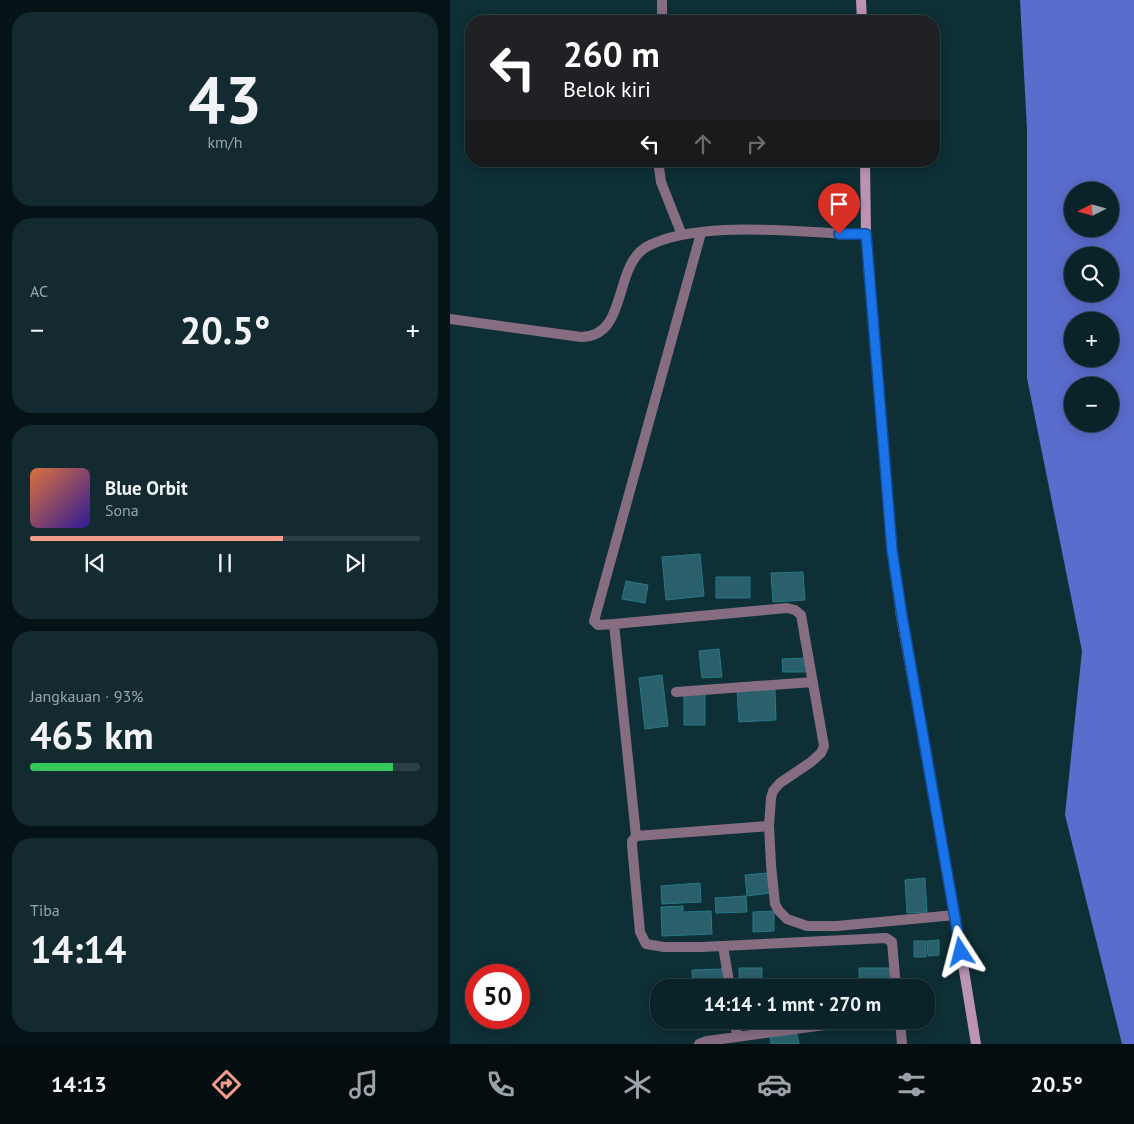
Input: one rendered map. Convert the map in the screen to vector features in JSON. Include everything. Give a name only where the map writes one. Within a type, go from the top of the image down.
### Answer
[{"type":"main road","points":[[861,0],[862,15]]},
{"type":"main road","points":[[865,167],[866,234],[892,550],[903,626],[955,915],[976,1044]]},
{"type":"street","points":[[662,0],[662,15]]},
{"type":"street","points":[[659,167],[661,182],[682,236]]},
{"type":"street","points":[[450,319],[590,337],[597,335],[612,318],[624,281],[639,253],[646,247],[664,240],[701,233],[762,230],[866,234]]},
{"type":"street","points":[[701,233],[594,621],[598,625],[787,608],[796,610],[801,615],[824,746],[823,750],[812,762],[776,787],[770,798],[769,826],[775,904],[784,917],[794,923],[807,926],[837,926],[955,915]]},
{"type":"street","points":[[614,624],[636,836],[632,841],[632,845],[640,932],[646,944],[664,947],[723,946],[886,938],[892,942],[895,979]]},
{"type":"street","points":[[676,692],[813,682]]},
{"type":"street","points":[[636,836],[769,826]]},
{"type":"street","points":[[723,946],[728,979]]},
{"type":"street","points":[[736,1029],[737,1037]]},
{"type":"street","points":[[704,1043],[796,1029]]},
{"type":"street","points":[[901,1029],[902,1044]]},
{"type":"water","points":[[1020,0],[1134,0],[1134,1044],[1122,1044],[1065,815],[1082,651],[1027,378],[1027,130]]},
{"type":"building","points":[[700,554],[704,596],[666,600],[662,557]]},
{"type":"building","points":[[803,572],[805,600],[773,602],[771,573]]},
{"type":"building","points":[[716,577],[750,577],[750,598],[716,598]]},
{"type":"building","points":[[626,581],[648,585],[645,603],[622,599]]},
{"type":"building","points":[[719,649],[722,677],[702,678],[699,651]]},
{"type":"building","points":[[807,658],[807,672],[783,672],[782,659]]},
{"type":"building","points":[[662,675],[668,726],[645,729],[639,678]]},
{"type":"building","points":[[775,690],[776,720],[739,722],[737,691]]},
{"type":"building","points":[[684,694],[705,694],[705,725],[684,725]]},
{"type":"building","points":[[768,873],[770,893],[747,896],[745,875]]},
{"type":"building","points":[[925,878],[927,912],[907,913],[905,880]]},
{"type":"building","points":[[700,883],[701,902],[662,904],[661,886]]},
{"type":"building","points":[[746,896],[747,912],[716,913],[715,898]]},
{"type":"building","points":[[683,906],[683,912],[711,911],[712,934],[662,936],[661,907]]},
{"type":"building","points":[[774,911],[774,931],[753,932],[753,912]]},
{"type":"building","points":[[939,940],[939,955],[928,956],[927,941]]},
{"type":"building","points":[[914,941],[926,941],[926,957],[914,957]]},
{"type":"building","points":[[739,968],[762,968],[762,979],[739,979]]},
{"type":"building","points":[[859,968],[892,968],[892,979],[859,979]]},
{"type":"building","points":[[722,969],[722,979],[692,979],[692,970]]},
{"type":"building","points":[[797,1034],[799,1044],[771,1044],[770,1038]]},
{"type":"route","points":[[839,234],[866,234],[892,550],[961,952]]}]
